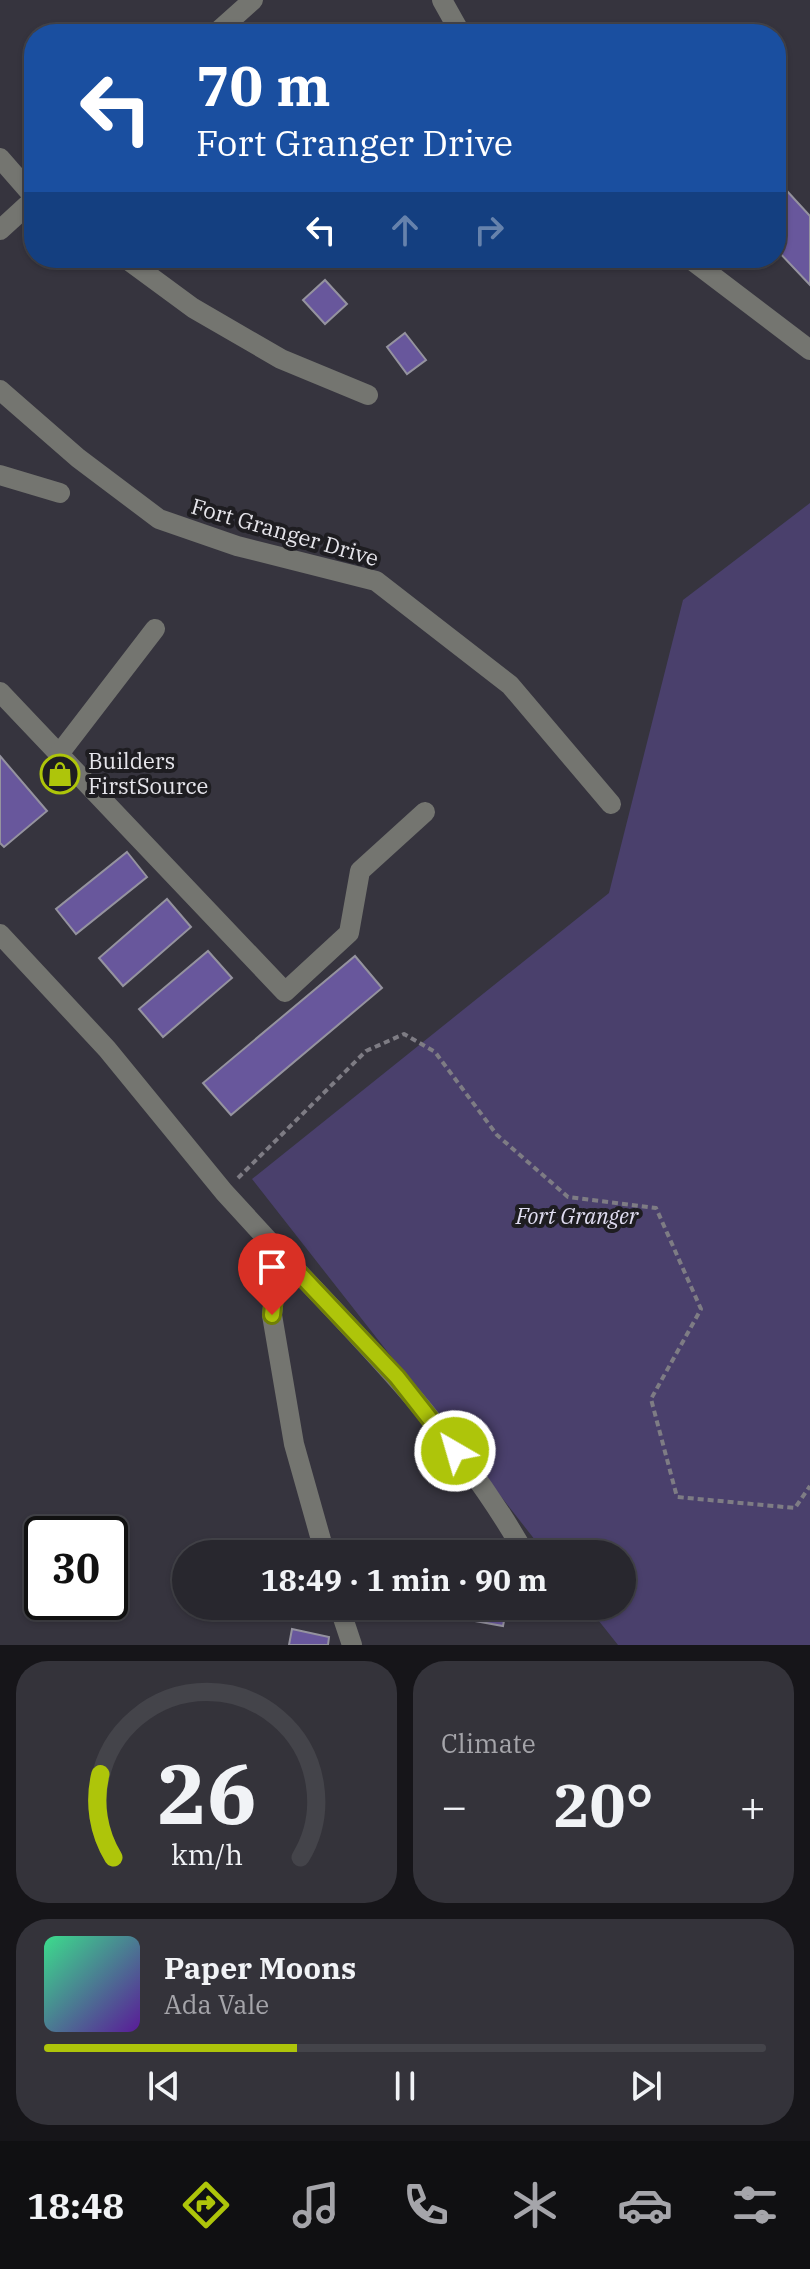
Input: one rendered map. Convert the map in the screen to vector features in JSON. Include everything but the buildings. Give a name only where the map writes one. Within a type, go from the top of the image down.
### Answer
[{"type":"street","points":[[226,24],[253,0]]},
{"type":"street","points":[[442,0],[455,24]]},
{"type":"street","points":[[0,158],[24,186]]},
{"type":"street","points":[[0,230],[24,207]]},
{"type":"street","points":[[139,268],[193,308],[281,359],[368,395]]},
{"type":"street","points":[[702,268],[810,350]]},
{"type":"street","name":"Fort Granger Drive","points":[[0,390],[78,458],[159,519],[237,546],[376,581],[510,685],[611,804]]},
{"type":"street","points":[[0,475],[60,493]]},
{"type":"street","points":[[59,754],[155,629]]},
{"type":"street","points":[[0,692],[285,992],[349,933],[360,871],[425,812]]},
{"type":"street","points":[[0,934],[107,1049],[224,1192],[397,1377],[494,1500],[517,1540]]},
{"type":"street","points":[[279,1252],[272,1315],[294,1444],[321,1540]]},
{"type":"street","points":[[344,1620],[352,1645]]},
{"type":"path","points":[[224,1192],[366,1051],[404,1034],[435,1052],[497,1135],[568,1197],[656,1208],[701,1309],[651,1399],[677,1497],[795,1508],[810,1486]]},
{"type":"green space","name":"Fort Granger","points":[[810,503],[810,1645],[618,1645],[598,1620],[636,1620],[636,1540],[535,1540],[252,1179],[609,893],[683,600]]},
{"type":"place","name":"Builders FirstSource","points":[[60,774]]},
{"type":"route","points":[[272,1315],[279,1252],[397,1377],[455,1451]]}]
